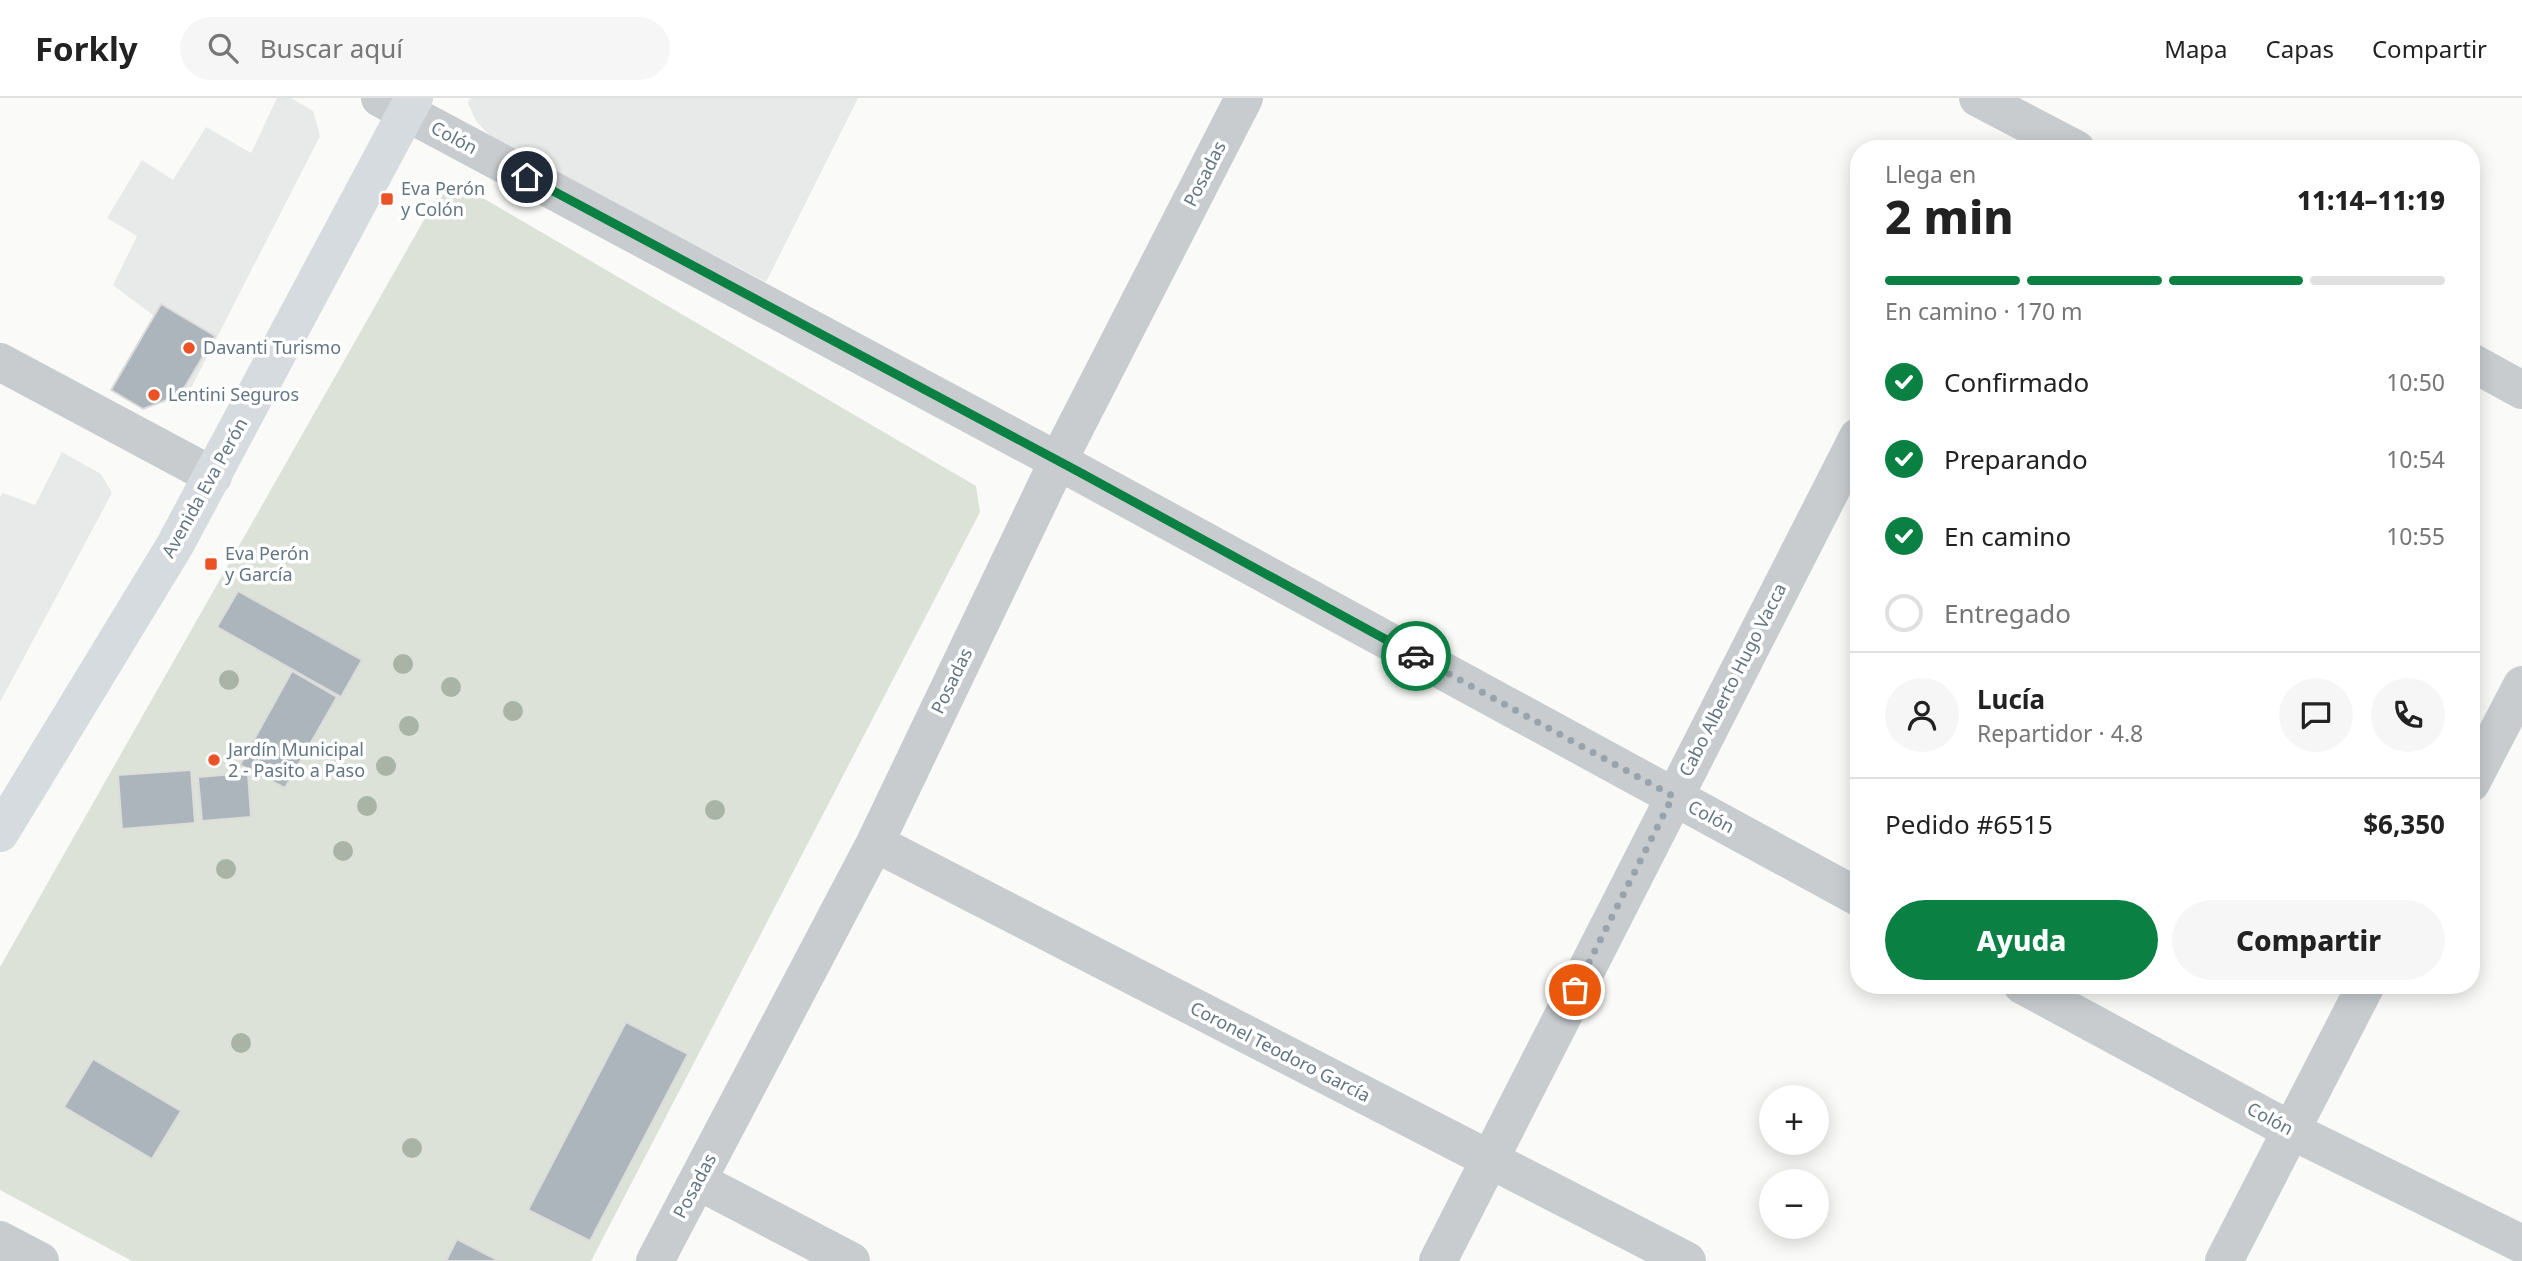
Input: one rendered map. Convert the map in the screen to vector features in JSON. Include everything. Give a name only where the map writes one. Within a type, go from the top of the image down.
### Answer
[{"type":"main road","name":"Avenida Eva Perón","points":[[3,820],[175,545],[213,476],[400,103]]},
{"type":"street","name":"Posadas","points":[[655,1261],[875,842],[1058,461],[1244,98]]},
{"type":"street","points":[[1978,98],[2058,140]]},
{"type":"street","name":"Colón","points":[[400,103],[1850,893]]},
{"type":"street","points":[[0,362],[213,476]]},
{"type":"street","points":[[2480,367],[2522,390]]},
{"type":"street","name":"Cabo Alberto Hugo Vacca","points":[[1438,1261],[1850,453]]},
{"type":"street","points":[[2480,766],[2522,685]]},
{"type":"street","name":"Coronel Teodoro García","points":[[875,842],[1687,1261]]},
{"type":"street","name":"Colón","points":[[2039,994],[2290,1130],[2522,1244]]},
{"type":"street","points":[[2224,1261],[2361,994]]},
{"type":"street","points":[[698,1181],[851,1261]]},
{"type":"street","points":[[0,1240],[40,1261]]},
{"type":"shaded area","points":[[277,98],[291,98],[313,111],[320,136],[187,396],[141,408],[111,390],[154,316],[113,285],[137,236],[107,218],[142,160],[173,180],[206,127],[251,153]]},
{"type":"shaded area","points":[[470,98],[858,98],[766,282],[494,140],[476,121],[468,103]]},
{"type":"shaded area","points":[[464,187],[976,486],[980,512],[591,1261],[132,1261],[0,1190],[0,967],[437,197]]},
{"type":"shaded area","points":[[62,452],[101,474],[112,493],[0,702],[0,497],[3,493],[35,505]]},
{"type":"building","points":[[161,304],[215,336],[180,395],[143,409],[111,390]]},
{"type":"building","points":[[238,591],[362,660],[341,697],[217,627]]},
{"type":"building","points":[[292,671],[337,697],[285,788],[240,765]]},
{"type":"building","points":[[191,770],[195,823],[122,829],[118,775]]},
{"type":"building","points":[[248,773],[251,817],[202,821],[198,777]]},
{"type":"building","points":[[626,1022],[688,1054],[590,1241],[528,1210]]},
{"type":"building","points":[[93,1059],[181,1111],[152,1159],[64,1107]]},
{"type":"building","points":[[457,1239],[499,1261],[446,1261]]},
{"type":"way so far","points":[[1416,656],[1673,796],[1575,990]]},
{"type":"place","name":"Eva Perón y Colón","points":[[387,199]]},
{"type":"place","name":"Davanti Turismo","points":[[189,348]]},
{"type":"place","name":"Lentini Seguros","points":[[154,395]]},
{"type":"place","name":"Eva Perón y García","points":[[211,564]]},
{"type":"place","name":"Jardín Municipal 2 - Pasito a Paso","points":[[214,760]]},
{"type":"route","points":[[527,177],[1081,473],[1416,656]]}]
